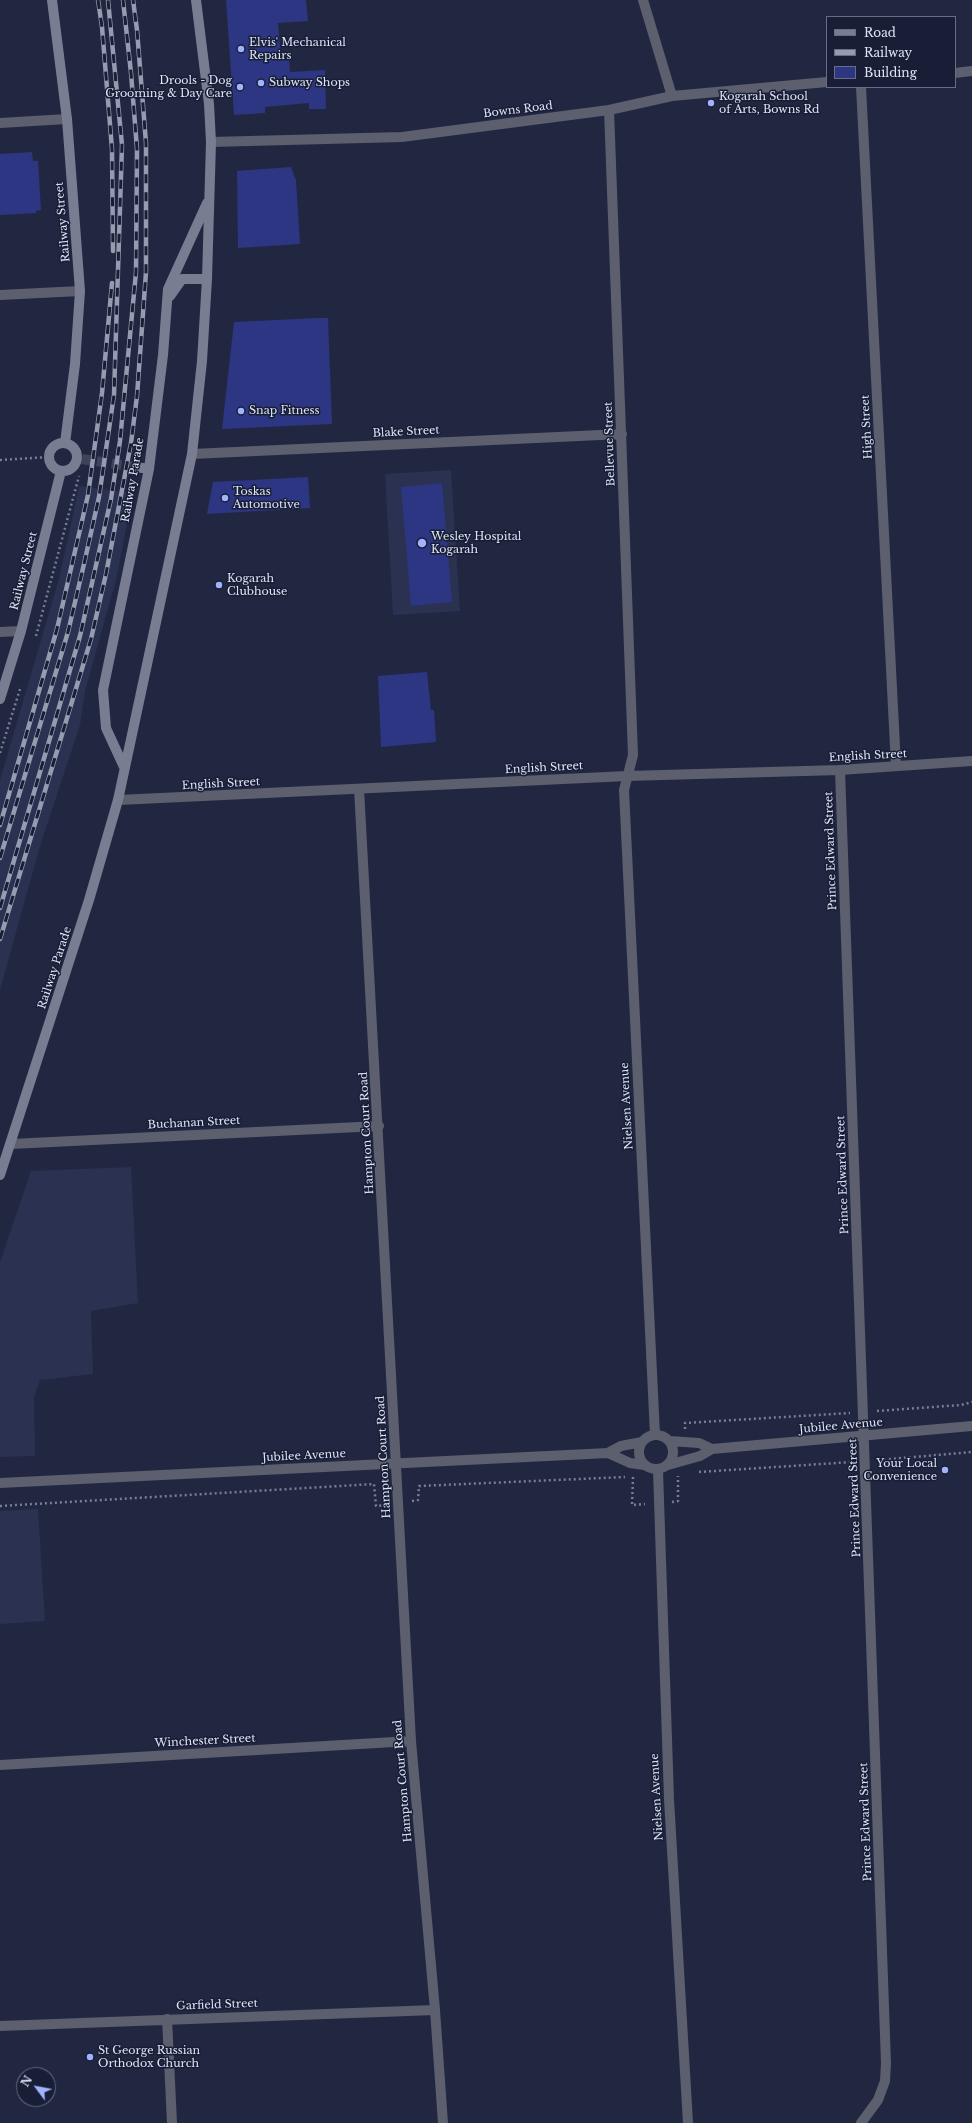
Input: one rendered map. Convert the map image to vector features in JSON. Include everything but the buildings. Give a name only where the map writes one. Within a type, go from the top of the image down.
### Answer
[{"type":"main road","name":"Railway Street","points":[[52,0],[67,119],[80,291],[75,364],[65,443]]},
{"type":"main road","name":"Railway Parade","points":[[0,1175],[90,900],[118,800],[192,454],[202,361],[207,279],[208,200],[211,142],[209,104],[196,0]]},
{"type":"main road","name":"Railway Parade","points":[[124,767],[106,728],[103,690],[149,469],[163,355],[167,305],[172,277],[208,200]]},
{"type":"main road","points":[[167,305],[172,292],[182,279],[207,279]]},
{"type":"main road","points":[[65,443],[75,450],[79,459],[73,466],[61,471],[54,468],[48,457],[53,446],[65,443]]},
{"type":"main road","points":[[136,467],[149,469]]},
{"type":"main road","name":"Railway Street","points":[[0,699],[21,631],[61,471]]},
{"type":"street","points":[[643,0],[672,96]]},
{"type":"street","points":[[956,73],[972,71]]},
{"type":"street","name":"Bowns Road","points":[[211,142],[402,136],[609,110],[672,96],[826,82]]},
{"type":"street","name":"High Street","points":[[861,88],[896,766]]},
{"type":"street","name":"Bellevue Street","points":[[609,110],[633,756],[627,776]]},
{"type":"street","points":[[0,123],[67,119]]},
{"type":"street","points":[[0,295],[80,291]]},
{"type":"street","name":"Blake Street","points":[[192,454],[622,434]]},
{"type":"street","points":[[0,632],[21,631]]},
{"type":"street","name":"English Street","points":[[118,800],[627,776],[840,770],[972,761]]},
{"type":"street","name":"Prince Edward Street","points":[[840,770],[865,1436],[886,2063],[885,2081],[878,2100],[860,2123]]},
{"type":"street","name":"Nielsen Avenue","points":[[627,776],[624,790],[655,1435]]},
{"type":"street","name":"Hampton Court Road","points":[[359,789],[379,1126],[411,1741],[435,2010],[443,2123]]},
{"type":"street","name":"Buchanan Street","points":[[11,1144],[379,1126]]},
{"type":"street","name":"Jubilee Avenue","points":[[670,1441],[692,1442],[712,1449],[972,1426]]},
{"type":"street","points":[[655,1435],[665,1437],[670,1441],[674,1450],[671,1461],[668,1465],[658,1470],[644,1465],[639,1456],[642,1442],[646,1438],[655,1435]]},
{"type":"street","name":"Jubilee Avenue","points":[[0,1483],[608,1453],[621,1446],[642,1442]]},
{"type":"street","name":"Jubilee Avenue","points":[[668,1465],[700,1456],[712,1449]]},
{"type":"street","name":"Jubilee Avenue","points":[[608,1453],[630,1463],[644,1465]]},
{"type":"street","name":"Nielsen Avenue","points":[[658,1470],[669,1799],[688,2123]]},
{"type":"street","name":"Winchester Street","points":[[0,1765],[411,1741]]},
{"type":"street","name":"Garfield Street","points":[[0,2026],[435,2010]]},
{"type":"street","points":[[167,2019],[172,2123]]},
{"type":"path","points":[[0,460],[48,457]]},
{"type":"path","points":[[685,1423],[961,1405],[972,1402]]},
{"type":"path","points":[[695,1473],[865,1462],[972,1452]]},
{"type":"path","points":[[0,1506],[374,1484],[376,1506],[418,1500],[419,1486],[633,1477],[632,1505],[678,1501],[678,1474],[683,1474]]},
{"type":"shaded area","name":"Wesley Hospital Kogarah","points":[[451,470],[460,611],[393,615],[385,474]]},
{"type":"shaded area","points":[[79,486],[133,493],[116,580],[85,691],[80,725],[40,846],[0,990],[0,780],[59,579]]},
{"type":"shaded area","points":[[131,1167],[138,1303],[91,1311],[93,1374],[40,1380],[34,1397],[35,1456],[0,1457],[0,1262],[31,1171]]},
{"type":"shaded area","points":[[38,1509],[45,1621],[0,1624],[0,1511]]},
{"type":"tunnel","points":[[82,459],[136,467]]},
{"type":"railway","points":[[98,0],[102,27],[112,149],[113,251]]},
{"type":"railway","points":[[0,858],[68,632],[99,497],[114,395],[122,145],[108,0]]},
{"type":"railway","points":[[0,908],[80,636],[111,499],[120,441],[136,272],[137,149],[123,0]]},
{"type":"railway","points":[[0,939],[91,639],[106,574],[131,443],[137,396],[146,272],[146,143],[137,30],[133,0]]},
{"type":"railway","points":[[0,825],[57,629],[88,495],[102,393],[112,283]]},
{"type":"place","name":"Elvis' Mechanical Repairs","points":[[241,49]]},
{"type":"place","name":"Subway Shops","points":[[261,83]]},
{"type":"place","name":"Drools - Dog Grooming & Day Care","points":[[240,87]]},
{"type":"place","name":"Kogarah School of Arts, Bowns Rd","points":[[711,103]]},
{"type":"place","name":"Snap Fitness","points":[[241,411]]},
{"type":"place","name":"Toskas Automotive","points":[[225,498]]},
{"type":"place","name":"Wesley Hospital Kogarah","points":[[422,543]]},
{"type":"place","name":"Kogarah Clubhouse","points":[[219,585]]},
{"type":"place","name":"Your Local Convenience","points":[[945,1470]]},
{"type":"place","name":"St George Russian Orthodox Church","points":[[90,2057]]}]
